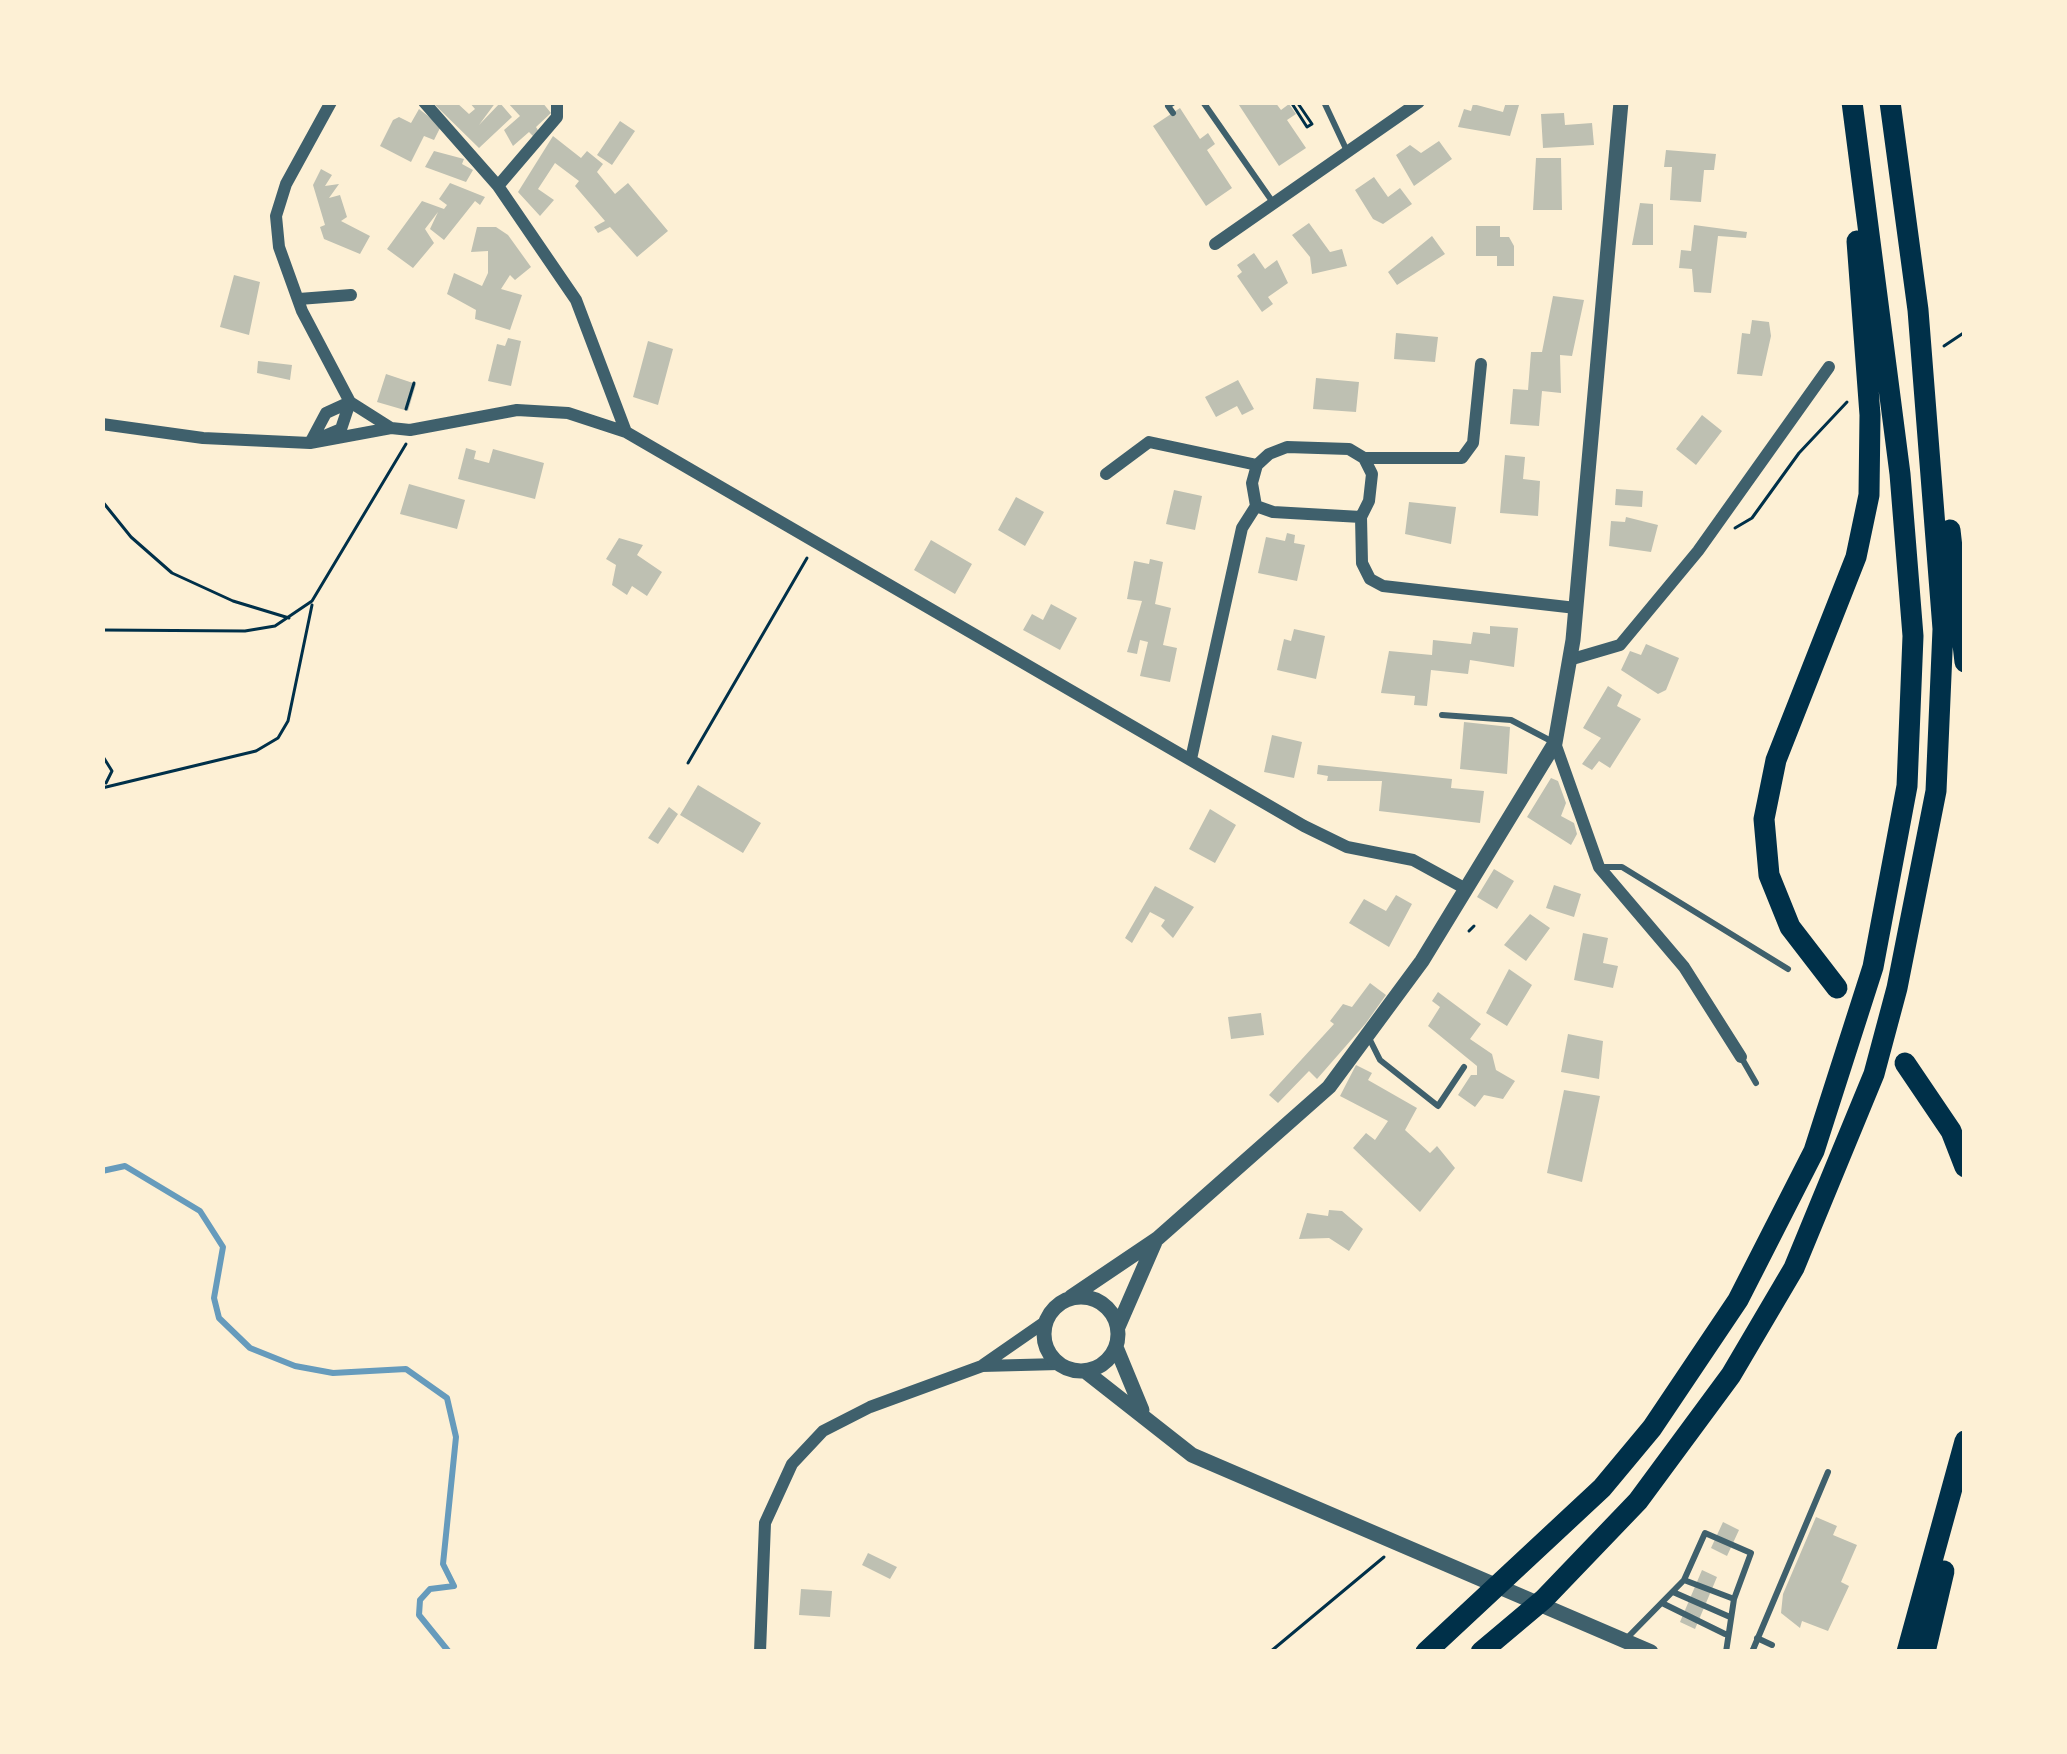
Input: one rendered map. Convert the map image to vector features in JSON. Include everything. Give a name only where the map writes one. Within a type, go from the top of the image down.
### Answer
[{"type":"highway","points":[[1890,102],[1965,662]]},
{"type":"highway","points":[[1426,1652],[1602,1488],[1652,1428],[1772,1239],[1814,1151],[1874,967],[1907,786],[1913,636],[1900,474],[1852,105]]},
{"type":"highway","points":[[1837,988],[1790,927],[1769,875],[1764,819],[1776,760],[1856,557],[1869,496],[1852,105]]},
{"type":"highway","points":[[1481,1652],[1544,1599],[1638,1501],[1731,1376],[1793,1268],[1874,1074],[1898,988],[1936,790],[1942,629],[1918,310]]},
{"type":"highway","points":[[1905,1063],[1951,1131],[1965,1166]]},
{"type":"highway","points":[[1907,1652],[1965,1441]]},
{"type":"highway","points":[[1924,1652],[1965,1492]]},
{"type":"street","points":[[331,102],[286,184],[276,217],[279,247],[298,299],[350,402],[392,428]]},
{"type":"street","points":[[424,102],[498,186],[576,300],[606,367],[626,432]]},
{"type":"street","points":[[498,186],[557,117],[557,102]]},
{"type":"street","points":[[1215,244],[1420,102]]},
{"type":"street","points":[[760,1652],[763,1538],[792,1464],[823,1431],[870,1407],[982,1366],[1156,1239],[1288,1126],[1368,1037],[1555,743],[1576,608],[1621,102]]},
{"type":"street","points":[[298,299],[351,295]]},
{"type":"street","points":[[1191,759],[1242,528],[1256,506],[1252,483],[1257,465],[1287,446],[1349,449],[1364,458],[1462,458],[1473,443],[1480,364]]},
{"type":"street","points":[[1569,660],[1620,645],[1698,551],[1829,367]]},
{"type":"street","points":[[310,442],[341,429],[350,402]]},
{"type":"street","points":[[310,442],[326,412],[350,402]]},
{"type":"street","points":[[102,424],[203,438],[310,442],[517,410],[568,413],[626,432],[814,546],[1304,826],[1347,847],[1413,860],[1466,889]]},
{"type":"street","points":[[1106,474],[1149,442],[1257,465]]},
{"type":"street","points":[[1364,458],[1372,474],[1369,501],[1361,518],[1362,563],[1370,579],[1383,586],[1576,608]]},
{"type":"street","points":[[1256,506],[1273,512],[1361,518]]},
{"type":"street","points":[[1555,743],[1599,867],[1684,967],[1741,1057]]},
{"type":"street","points":[[1143,1413],[1116,1347],[1118,1327],[1156,1239]]},
{"type":"street","points":[[1071,1298],[1106,1306],[1118,1327]]},
{"type":"street","points":[[1045,1322],[1045,1345],[1058,1364]]},
{"type":"street","points":[[1085,1371],[1104,1363],[1116,1347]]},
{"type":"street","points":[[982,1366],[1058,1364],[1085,1371],[1143,1413],[1167,1440],[1192,1455],[1651,1652]]},
{"type":"lane","points":[[1203,102],[1274,204]]},
{"type":"lane","points":[[1324,102],[1347,151]]},
{"type":"lane","points":[[1442,715],[1511,720],[1555,743]]},
{"type":"lane","points":[[1599,867],[1622,867],[1788,969]]},
{"type":"lane","points":[[1368,1037],[1380,1060],[1438,1106],[1464,1067]]},
{"type":"lane","points":[[1741,1057],[1756,1083]]},
{"type":"lane","points":[[1752,1652],[1828,1472]]},
{"type":"lane","points":[[1626,1639],[1684,1580],[1705,1533],[1751,1553],[1725,1634],[1726,1652]]},
{"type":"lane","points":[[1684,1580],[1734,1599]]},
{"type":"lane","points":[[1672,1591],[1730,1617]]},
{"type":"lane","points":[[1662,1603],[1725,1634]]},
{"type":"lane","points":[[1757,1638],[1772,1645]]},
{"type":"path","points":[[1944,346],[1965,332]]},
{"type":"path","points":[[406,409],[414,383]]},
{"type":"path","points":[[1734,529],[1752,518],[1798,453],[1847,402]]},
{"type":"path","points":[[102,630],[245,632],[289,618],[312,601],[387,483],[410,430]]},
{"type":"path","points":[[102,501],[130,537],[172,573],[233,601],[289,618]]},
{"type":"path","points":[[688,763],[814,546]]},
{"type":"path","points":[[104,786],[256,751],[278,739],[288,722],[312,601]]},
{"type":"path","points":[[102,755],[112,771],[104,786]]},
{"type":"path","points":[[1469,932],[1474,926]]},
{"type":"path","points":[[1270,1652],[1360,1582],[1398,1543]]},
{"type":"building","points":[[432,102],[456,102],[469,114],[475,109],[469,102],[496,102],[479,125],[500,103],[512,117],[479,148]]},
{"type":"building","points":[[507,102],[542,102],[551,113],[536,127],[535,138],[529,132],[513,146],[504,130],[520,116]]},
{"type":"building","points":[[1237,102],[1275,102],[1281,110],[1289,104],[1296,114],[1287,120],[1306,148],[1279,166]]},
{"type":"building","points":[[1506,102],[1519,105],[1510,136],[1458,127],[1464,109],[1471,111],[1473,104],[1503,112]]},
{"type":"building","points":[[1180,108],[1200,139],[1208,133],[1215,144],[1207,150],[1232,188],[1206,206],[1153,126]]},
{"type":"building","points":[[419,109],[441,126],[434,140],[424,136],[411,162],[380,146],[393,120],[399,117],[411,123]]},
{"type":"building","points":[[1564,113],[1565,125],[1592,123],[1594,145],[1543,148],[1541,114]]},
{"type":"building","points":[[620,121],[635,131],[612,165],[597,155]]},
{"type":"building","points":[[553,136],[581,158],[587,151],[603,164],[597,172],[615,194],[628,183],[668,231],[637,257],[610,227],[598,233],[594,227],[605,221],[575,186],[579,181],[555,163],[538,189],[554,200],[540,216],[518,192]]},
{"type":"building","points":[[1439,141],[1452,159],[1414,186],[1396,155],[1410,145],[1421,153]]},
{"type":"building","points":[[1666,150],[1716,154],[1714,170],[1704,170],[1701,202],[1670,200],[1672,167],[1664,167]]},
{"type":"building","points":[[434,151],[464,159],[462,164],[473,170],[466,182],[425,167]]},
{"type":"building","points":[[1536,158],[1561,158],[1562,210],[1533,210]]},
{"type":"building","points":[[321,169],[332,175],[325,186],[339,184],[329,198],[340,195],[347,217],[341,221],[370,236],[360,254],[324,239],[320,227],[325,225],[313,185]]},
{"type":"building","points":[[1374,177],[1388,197],[1400,188],[1412,204],[1383,224],[1373,219],[1355,190]]},
{"type":"building","points":[[450,183],[485,197],[480,205],[475,201],[444,240],[430,229],[438,212],[425,229],[434,243],[413,268],[387,249],[422,201],[444,209],[447,205],[439,199]]},
{"type":"building","points":[[1640,203],[1653,204],[1653,245],[1632,245]]},
{"type":"building","points":[[1309,223],[1330,252],[1342,249],[1347,266],[1312,274],[1310,257],[1292,235]]},
{"type":"building","points":[[1694,225],[1747,232],[1746,238],[1718,236],[1711,293],[1694,292],[1692,269],[1679,268],[1681,250],[1691,251]]},
{"type":"building","points":[[1476,226],[1500,226],[1500,237],[1509,237],[1514,246],[1514,266],[1497,266],[1497,256],[1476,256]]},
{"type":"building","points":[[477,227],[496,227],[508,235],[531,267],[515,280],[510,275],[501,289],[522,295],[510,330],[475,319],[476,310],[447,294],[454,273],[482,286],[488,273],[488,251],[471,252]]},
{"type":"building","points":[[1432,236],[1445,254],[1397,285],[1388,272]]},
{"type":"building","points":[[1254,253],[1265,269],[1277,260],[1288,283],[1268,297],[1273,304],[1262,312],[1237,276],[1242,272],[1237,265]]},
{"type":"building","points":[[234,275],[260,282],[249,335],[220,327]]},
{"type":"building","points":[[1553,296],[1584,300],[1572,356],[1560,355],[1561,393],[1542,391],[1539,426],[1510,424],[1513,389],[1528,390],[1531,352],[1542,352]]},
{"type":"building","points":[[1752,320],[1769,322],[1771,336],[1762,376],[1737,374],[1742,333],[1750,334]]},
{"type":"building","points":[[1396,333],[1438,337],[1435,362],[1394,359]]},
{"type":"building","points":[[508,338],[521,341],[511,386],[488,381],[497,344],[505,346]]},
{"type":"building","points":[[648,341],[673,349],[658,405],[633,397]]},
{"type":"building","points":[[258,361],[292,365],[290,380],[257,373]]},
{"type":"building","points":[[386,374],[416,384],[408,411],[377,402]]},
{"type":"building","points":[[1316,378],[1359,382],[1356,412],[1313,409]]},
{"type":"building","points":[[1238,380],[1254,409],[1242,415],[1237,406],[1216,417],[1205,397]]},
{"type":"building","points":[[1702,415],[1722,431],[1696,465],[1676,449]]},
{"type":"building","points":[[466,448],[476,451],[474,459],[489,463],[493,449],[544,463],[535,499],[458,479]]},
{"type":"building","points":[[1505,455],[1525,457],[1523,479],[1540,481],[1538,516],[1500,513]]},
{"type":"building","points":[[409,484],[465,500],[457,529],[400,514]]},
{"type":"building","points":[[1616,489],[1643,491],[1642,507],[1615,505]]},
{"type":"building","points":[[1174,490],[1202,496],[1195,530],[1166,524]]},
{"type":"building","points":[[1016,497],[1044,512],[1025,546],[998,530]]},
{"type":"building","points":[[1409,502],[1456,507],[1451,544],[1405,534]]},
{"type":"building","points":[[1626,517],[1658,525],[1651,552],[1609,546],[1611,521],[1625,522]]},
{"type":"building","points":[[1287,533],[1295,535],[1294,543],[1305,545],[1297,581],[1258,573],[1266,537],[1285,541]]},
{"type":"building","points":[[619,538],[643,545],[637,555],[662,572],[647,596],[632,586],[627,595],[612,585],[616,565],[606,559]]},
{"type":"building","points":[[931,540],[972,564],[955,594],[914,570]]},
{"type":"building","points":[[1150,559],[1163,562],[1155,604],[1171,608],[1163,645],[1177,648],[1170,682],[1140,676],[1148,642],[1140,640],[1137,654],[1127,652],[1142,601],[1127,599],[1134,561],[1149,564]]},
{"type":"building","points":[[1051,604],[1077,618],[1060,650],[1023,630],[1032,614],[1043,620]]},
{"type":"building","points":[[1490,626],[1518,628],[1514,667],[1470,660],[1468,674],[1431,670],[1427,706],[1414,705],[1415,696],[1381,693],[1389,651],[1432,655],[1433,640],[1471,644],[1473,632],[1490,634]]},
{"type":"building","points":[[1294,629],[1325,636],[1316,679],[1277,670],[1284,639],[1291,641]]},
{"type":"building","points":[[1646,644],[1679,658],[1666,690],[1658,694],[1621,670],[1630,651],[1641,655]]},
{"type":"building","points":[[1608,686],[1622,695],[1617,706],[1641,719],[1610,768],[1599,761],[1592,770],[1582,764],[1601,738],[1583,728]]},
{"type":"building","points":[[1464,722],[1510,727],[1507,774],[1460,769]]},
{"type":"building","points":[[1272,735],[1302,742],[1294,778],[1264,772]]},
{"type":"building","points":[[1318,765],[1452,779],[1451,788],[1484,791],[1480,823],[1379,811],[1382,781],[1327,781],[1328,776],[1317,774]]},
{"type":"building","points":[[1551,778],[1558,781],[1566,803],[1561,816],[1574,823],[1577,834],[1571,845],[1527,817]]},
{"type":"building","points":[[698,785],[761,823],[743,853],[680,815]]},
{"type":"building","points":[[669,807],[678,814],[658,844],[648,838]]},
{"type":"building","points":[[1210,809],[1236,825],[1215,863],[1189,849]]},
{"type":"building","points":[[1494,869],[1514,881],[1497,909],[1477,897]]},
{"type":"building","points":[[1554,885],[1581,894],[1574,917],[1546,908]]},
{"type":"building","points":[[1155,886],[1194,907],[1173,938],[1161,926],[1165,920],[1150,912],[1132,943],[1125,938]]},
{"type":"building","points":[[1396,895],[1412,904],[1389,947],[1349,923],[1364,899],[1386,911]]},
{"type":"building","points":[[1530,914],[1550,928],[1526,961],[1504,945]]},
{"type":"building","points":[[1583,933],[1608,938],[1603,963],[1618,966],[1613,988],[1574,980]]},
{"type":"building","points":[[1509,969],[1532,985],[1507,1026],[1486,1013]]},
{"type":"building","points":[[1370,983],[1386,995],[1366,1023],[1317,1079],[1309,1071],[1278,1103],[1269,1095],[1334,1024],[1330,1021],[1343,1004],[1352,1007]]},
{"type":"building","points":[[1438,992],[1481,1024],[1470,1039],[1492,1054],[1496,1070],[1515,1081],[1503,1099],[1484,1095],[1475,1107],[1458,1095],[1471,1075],[1477,1075],[1477,1066],[1428,1026],[1440,1007],[1432,1001]]},
{"type":"building","points":[[1261,1013],[1264,1035],[1231,1039],[1228,1017]]},
{"type":"building","points":[[1568,1034],[1603,1041],[1599,1079],[1561,1072]]},
{"type":"building","points":[[1356,1065],[1372,1073],[1368,1080],[1417,1108],[1405,1130],[1430,1153],[1437,1146],[1455,1168],[1420,1212],[1353,1148],[1366,1133],[1375,1140],[1388,1121],[1340,1096]]},
{"type":"building","points":[[1564,1090],[1600,1096],[1582,1182],[1547,1173]]},
{"type":"building","points":[[1329,1210],[1342,1211],[1363,1229],[1349,1251],[1329,1238],[1299,1239],[1307,1213],[1328,1216]]},
{"type":"building","points":[[1816,1517],[1837,1526],[1833,1535],[1857,1545],[1841,1582],[1849,1586],[1828,1631],[1802,1621],[1800,1628],[1781,1613],[1783,1594]]},
{"type":"building","points":[[1723,1522],[1739,1530],[1727,1556],[1711,1548]]},
{"type":"building","points":[[868,1553],[897,1567],[890,1579],[862,1565]]},
{"type":"building","points":[[1702,1570],[1717,1577],[1695,1629],[1680,1622]]},
{"type":"building","points":[[801,1589],[832,1591],[830,1617],[799,1615]]},
{"type":"waterway","points":[[102,1171],[125,1166],[200,1211],[223,1247],[214,1298],[219,1318],[250,1348],[295,1366],[333,1373],[406,1369],[447,1398],[456,1437],[443,1564],[454,1586],[430,1589],[420,1600],[419,1615],[449,1652]]}]
